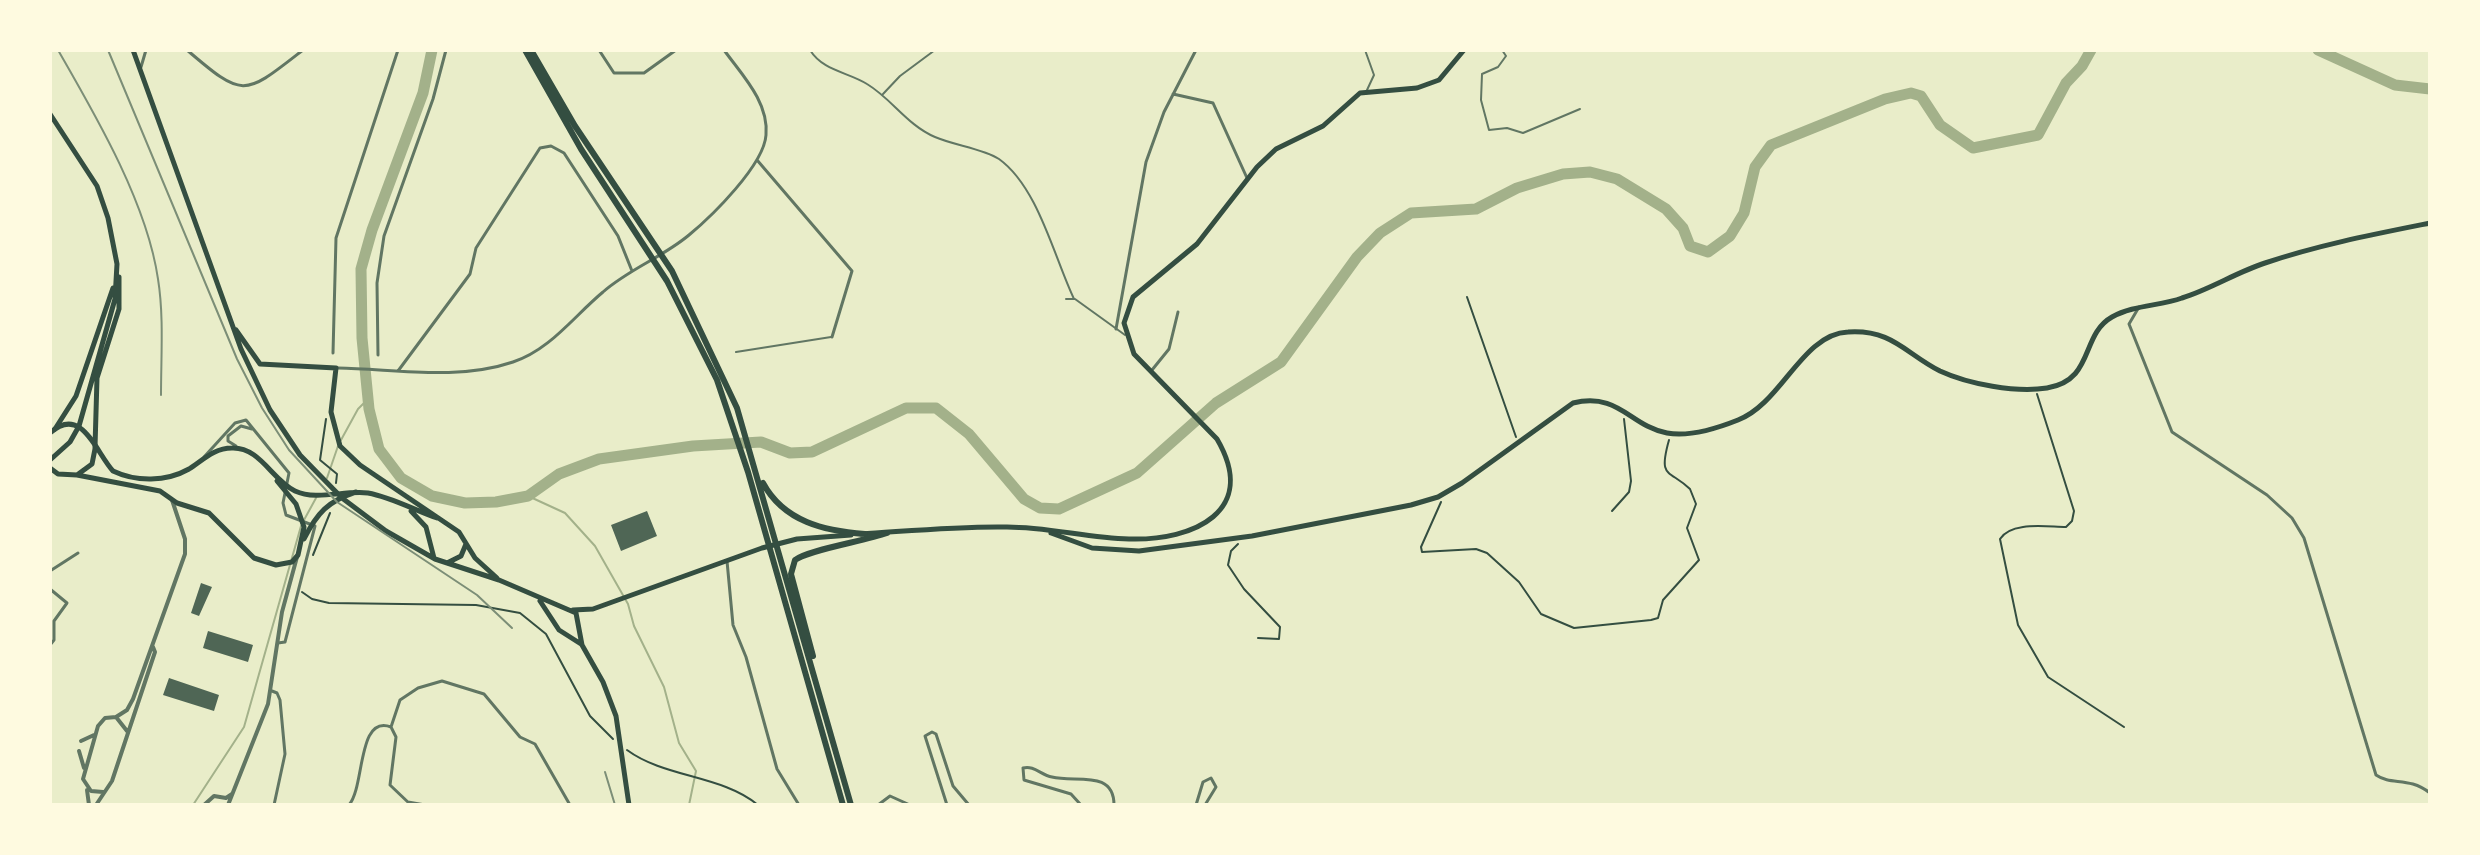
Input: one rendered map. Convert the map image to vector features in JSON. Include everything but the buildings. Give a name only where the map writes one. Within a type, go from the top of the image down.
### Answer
[{"type":"highway","points":[[525,50],[625,208],[672,271],[737,408],[765,531],[843,805]]},
{"type":"highway","points":[[531,50],[692,325],[729,411],[774,530],[851,805]]},
{"type":"highway","points":[[752,472],[772,497],[800,520],[825,530],[865,534]]},
{"type":"highway","points":[[816,679],[792,566],[797,557],[811,551],[843,547],[887,533]]},
{"type":"main road","points":[[133,50],[255,381],[275,419],[310,467],[342,498],[386,531],[435,559],[499,580],[540,600],[573,610],[593,609],[797,539],[1011,527],[1143,539],[1169,534],[1212,518],[1228,502],[1232,483],[1229,464],[1217,439],[1149,373],[1134,354],[1126,335],[1125,312],[1133,297],[1197,244],[1247,178],[1276,149],[1323,126],[1351,100],[1367,91],[1428,85],[1448,73],[1464,50]]},
{"type":"main road","points":[[52,118],[97,186],[108,218],[117,264],[119,309],[97,378],[92,464],[77,475]]},
{"type":"main road","points":[[1051,533],[1083,546],[1116,552],[1244,537],[1411,505],[1444,493],[1573,403],[1595,400],[1628,411],[1656,430],[1670,433],[1718,427],[1751,414],[1770,400],[1818,345],[1848,332],[1892,339],[1955,376],[2035,389],[2071,379],[2085,361],[2102,324],[2118,313],[2184,298],[2292,255],[2430,223]]},
{"type":"main road","points":[[50,460],[75,433],[113,308],[117,264]]},
{"type":"main road","points":[[53,431],[76,396],[116,276]]},
{"type":"main road","points":[[233,327],[260,364]]},
{"type":"main road","points":[[255,381],[254,367],[260,364],[336,368],[331,412],[340,446],[360,465],[459,532],[499,580]]},
{"type":"main road","points":[[50,475],[77,475],[160,491],[172,500],[209,513],[254,558],[276,565],[292,562],[302,542],[304,527],[300,511],[257,457],[239,448],[219,450],[182,472],[138,480],[113,471],[95,448],[90,436],[79,426],[53,431]]},
{"type":"main road","points":[[50,468],[58,474]]},
{"type":"main road","points":[[272,474],[305,494],[357,492],[437,518]]},
{"type":"main road","points":[[302,542],[322,509],[338,498],[357,492]]},
{"type":"main road","points":[[407,508],[426,527],[435,559]]},
{"type":"main road","points":[[446,563],[461,556],[466,544]]},
{"type":"main road","points":[[540,600],[559,630],[582,645]]},
{"type":"main road","points":[[555,621],[558,613],[565,609]]},
{"type":"main road","points":[[565,633],[593,609]]},
{"type":"main road","points":[[573,610],[582,645],[603,682],[616,716],[629,805]]},
{"type":"street","points":[[140,71],[146,50]]},
{"type":"street","points":[[187,50],[212,74],[238,87],[259,83],[303,50]]},
{"type":"street","points":[[333,353],[336,238],[398,50]]},
{"type":"street","points":[[378,355],[377,283],[384,236],[398,205],[446,50]]},
{"type":"street","points":[[599,50],[614,73],[638,75],[676,50]]},
{"type":"street","points":[[336,368],[472,370],[516,362],[552,340],[604,291],[689,235],[757,160],[766,137],[763,112],[751,87],[724,50]]},
{"type":"street","points":[[1116,329],[1146,162],[1173,94],[1196,50]]},
{"type":"street","points":[[1173,94],[1213,103],[1247,178]]},
{"type":"street","points":[[398,371],[470,274],[476,248],[540,148],[551,146],[564,153],[618,236],[632,271]]},
{"type":"street","points":[[757,160],[852,271],[832,337]]},
{"type":"street","points":[[2139,307],[2129,324],[2172,432],[2267,495],[2292,518],[2304,538],[2376,775],[2383,780],[2417,783],[2430,793]]},
{"type":"street","points":[[1149,373],[1166,355],[1178,312]]},
{"type":"street","points":[[204,457],[239,421],[246,420],[289,473],[283,503],[290,518],[313,525],[316,529],[294,599],[285,642],[278,643]]},
{"type":"street","points":[[239,448],[228,441],[228,436],[241,426],[252,429]]},
{"type":"street","points":[[85,769],[102,720],[116,717],[127,710],[133,699],[186,551],[172,500]]},
{"type":"street","points":[[50,571],[78,553]]},
{"type":"street","points":[[228,805],[271,691],[286,597],[298,555]]},
{"type":"street","points":[[727,561],[733,625],[746,657],[777,769],[799,805]]},
{"type":"street","points":[[50,589],[67,603],[54,621],[54,640],[50,645]]},
{"type":"street","points":[[96,805],[112,781],[155,652],[153,647]]},
{"type":"street","points":[[391,727],[403,696],[442,681],[484,694],[512,727],[544,755],[570,805]]},
{"type":"street","points":[[271,691],[277,693],[280,700],[285,754],[274,805]]},
{"type":"street","points":[[116,717],[125,725],[127,733]]},
{"type":"street","points":[[349,805],[359,790],[370,733],[381,724],[391,727],[396,737],[390,785],[409,804],[425,805]]},
{"type":"street","points":[[947,805],[927,749],[925,736],[932,732],[938,739],[953,786],[969,805]]},
{"type":"street","points":[[81,741],[96,734]]},
{"type":"street","points":[[79,751],[85,769],[89,805]]},
{"type":"street","points":[[1081,805],[1071,794],[1024,780],[1023,768],[1032,766],[1058,779],[1100,780],[1109,788],[1114,805]]},
{"type":"street","points":[[1196,805],[1203,782],[1211,778],[1216,787],[1205,805]]},
{"type":"street","points":[[87,788],[95,793],[106,790]]},
{"type":"street","points":[[204,805],[214,796],[224,798],[234,792]]},
{"type":"street","points":[[878,805],[890,796],[910,805]]},
{"type":"street","points":[[224,798],[228,805]]},
{"type":"lane","points":[[810,50],[827,67],[866,82],[901,115],[930,135],[999,159],[1040,213],[1074,299],[1126,335]]},
{"type":"lane","points":[[883,95],[900,76],[935,50]]},
{"type":"lane","points":[[1365,50],[1374,75],[1367,91]]},
{"type":"lane","points":[[1502,50],[1506,56],[1498,67],[1482,74],[1481,100],[1489,130],[1507,128],[1523,133],[1580,109]]},
{"type":"lane","points":[[1066,299],[1074,299]]},
{"type":"lane","points":[[736,352],[832,337]]},
{"type":"path","points":[[1467,297],[1519,442]]},
{"type":"path","points":[[2035,389],[2074,511],[2072,521],[2066,527],[2016,528],[2004,533],[2000,539],[2018,625],[2048,677],[2124,727]]},
{"type":"path","points":[[1612,511],[1629,492],[1631,481],[1623,420],[1628,411]]},
{"type":"path","points":[[1444,493],[1421,547],[1422,552],[1476,549],[1487,553],[1519,582],[1541,614],[1574,628],[1651,620],[1658,618],[1663,600],[1699,560],[1687,528],[1696,504],[1684,483],[1672,479],[1665,463],[1670,433]]},
{"type":"path","points":[[1244,537],[1231,551],[1228,565],[1244,589],[1280,627],[1279,639],[1258,638]]},
{"type":"path","points":[[312,599],[361,605],[476,605],[507,608],[527,617],[546,634],[590,716],[611,737],[648,762],[733,791],[758,805]]},
{"type":"waterway","points":[[432,50],[423,93],[372,230],[361,269],[362,338],[369,409],[379,449],[401,478],[432,496],[465,503],[496,502],[528,496],[559,474],[599,459],[693,446],[761,442],[790,453],[812,452],[906,408],[936,408],[969,434],[1024,499],[1040,508],[1059,509],[1137,473],[1216,403],[1281,362],[1357,257],[1380,233],[1411,213],[1476,209],[1517,188],[1563,174],[1590,172],[1617,179],[1666,209],[1683,228],[1690,246],[1708,252],[1730,236],[1744,213],[1755,167],[1771,145],[1885,99],[1911,93],[1921,96],[1940,125],[1973,148],[2038,135],[2066,83],[2082,66],[2091,50]]},
{"type":"waterway","points":[[2318,50],[2395,85],[2430,89]]},
{"type":"waterway","points":[[341,440],[358,409],[368,399]]},
{"type":"waterway","points":[[327,478],[338,446]]},
{"type":"waterway","points":[[528,496],[565,513],[595,546],[628,604],[634,626],[664,687],[679,743],[696,771],[689,805]]},
{"type":"waterway","points":[[304,520],[316,498]]},
{"type":"waterway","points":[[193,805],[244,727],[301,526]]},
{"type":"railway","points":[[58,50],[118,161],[152,250],[161,307],[161,395]]},
{"type":"railway","points":[[108,50],[237,359],[262,408],[289,450],[337,502],[477,595],[512,628]]},
{"type":"railway","points":[[605,772],[615,805]]}]
